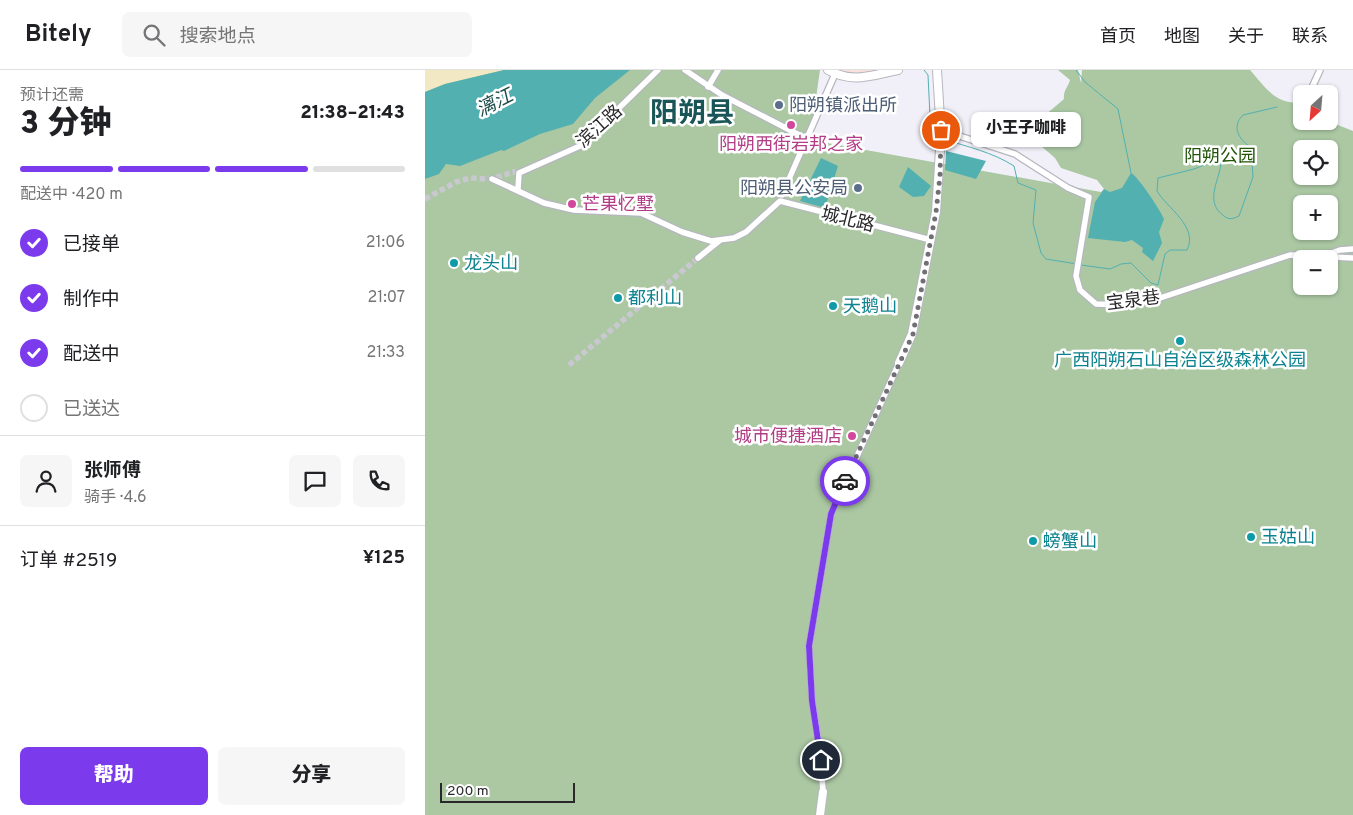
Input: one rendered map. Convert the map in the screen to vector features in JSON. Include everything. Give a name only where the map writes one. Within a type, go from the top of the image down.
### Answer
[{"type":"street","name":"滨江路","points":[[519,189],[519,173],[580,146],[658,70]]},
{"type":"street","points":[[685,70],[708,87],[807,139]]},
{"type":"street","points":[[708,87],[718,70]]},
{"type":"street","points":[[491,179],[519,189],[544,202],[574,210],[641,213],[705,241],[734,238],[746,232],[781,198],[831,82],[831,71],[846,78],[857,79],[898,70]]},
{"type":"street","points":[[820,815],[823,792],[820,750],[812,701],[809,646],[831,514],[913,334],[931,240],[940,176],[941,132],[937,70]]},
{"type":"street","points":[[1313,85],[1320,70]]},
{"type":"street","points":[[781,198],[831,82]]},
{"type":"street","name":"宝泉巷","points":[[941,132],[1015,154],[1068,188],[1089,196],[1076,276],[1080,290],[1096,304],[1141,303],[1293,255]]},
{"type":"street","name":"城北路","points":[[774,192],[781,198],[931,240]]},
{"type":"street","points":[[698,258],[719,241]]},
{"type":"street","points":[[1338,251],[1353,249]]},
{"type":"street","name":"宝泉巷","points":[[1338,257],[1353,258]]},
{"type":"shaded area","points":[[834,70],[881,70],[855,75]]},
{"type":"green space","name":"阳朔公园","points":[[425,70],[820,70],[810,140],[1101,192],[1104,189],[1097,180],[1061,168],[1055,158],[1040,145],[1037,136],[1039,126],[1044,116],[1064,99],[1070,80],[1058,70],[1078,70],[1081,83],[1082,70],[1250,70],[1266,89],[1277,98],[1293,102],[1293,130],[1338,130],[1338,125],[1353,131],[1353,815],[425,815]]},
{"type":"sand","points":[[425,70],[504,70],[445,84],[425,92]]},
{"type":"water","name":"漓江","points":[[504,70],[630,70],[595,98],[573,124],[540,134],[504,151],[501,150],[460,166],[446,164],[439,174],[425,179],[425,92],[445,84]]},
{"type":"water","points":[[946,151],[986,161],[976,179],[945,170]]},
{"type":"water","points":[[821,158],[838,166],[825,208],[800,201]]},
{"type":"water","points":[[908,167],[931,186],[924,196],[913,197],[899,187]]},
{"type":"water","points":[[1131,173],[1149,194],[1164,219],[1159,232],[1162,243],[1153,261],[1142,252],[1143,248],[1132,240],[1125,242],[1088,238],[1095,202],[1104,189],[1110,192],[1122,188]]},
{"type":"waterway","points":[[924,70],[928,75],[931,137],[937,138]]},
{"type":"waterway","points":[[1076,70],[1085,82],[1118,109],[1131,173]]},
{"type":"waterway","points":[[1081,265],[1110,269],[1121,264],[1131,263],[1151,283],[1158,285],[1165,254],[1170,250],[1187,250],[1190,242],[1189,233],[1185,225],[1157,191],[1158,178],[1194,169],[1217,160],[1221,164],[1214,191],[1215,204],[1218,210],[1226,217],[1231,219],[1239,216],[1253,177],[1251,147],[1240,137],[1237,124],[1243,115],[1277,107]]},
{"type":"waterway","points":[[943,139],[988,153],[1014,166],[1018,183],[1036,190],[1033,223],[1041,253],[1046,259],[1077,264]]},
{"type":"tunnel","points":[[425,199],[456,182],[471,178],[492,179],[513,172],[519,173]]},
{"type":"tunnel","points":[[569,365],[698,258]]},
{"type":"way so far","points":[[845,481],[913,334],[936,212],[940,176],[941,130]]},
{"type":"place","name":"阳朔镇派出所","points":[[779,105]]},
{"type":"place","name":"阳朔西街岩邦之家","points":[[791,125]]},
{"type":"place","name":"小王子咖啡","points":[[941,130]]},
{"type":"place","name":"阳朔县公安局","points":[[858,188]]},
{"type":"place","name":"芒果·忆墅","points":[[572,204]]},
{"type":"place","name":"龙头山","points":[[454,263]]},
{"type":"place","name":"都利山","points":[[618,298]]},
{"type":"place","name":"天鹅山","points":[[833,306]]},
{"type":"place","name":"广西阳朔石山自治区级森林公园","points":[[1180,341]]},
{"type":"place","name":"城市便捷酒店","points":[[852,436]]},
{"type":"place","name":"玉姑山","points":[[1251,537]]},
{"type":"place","name":"螃蟹山","points":[[1033,541]]},
{"type":"district","name":"阳朔县","points":[[692,112]]},
{"type":"route","points":[[821,760],[812,701],[809,646],[831,514],[845,481]]}]
